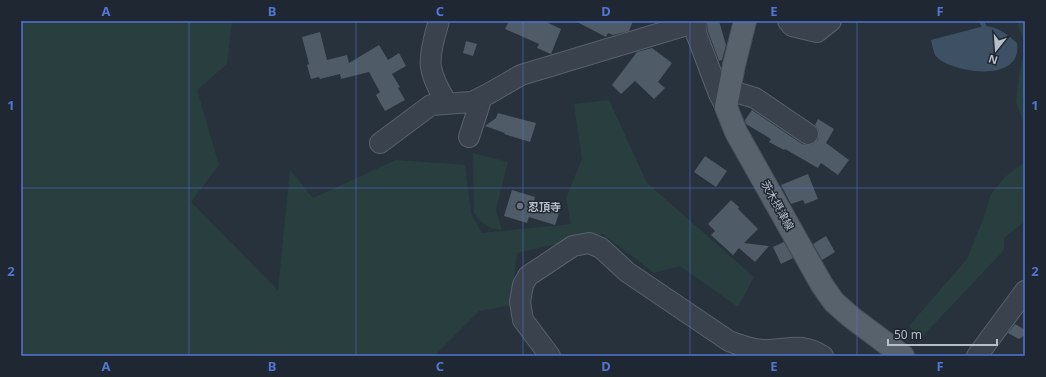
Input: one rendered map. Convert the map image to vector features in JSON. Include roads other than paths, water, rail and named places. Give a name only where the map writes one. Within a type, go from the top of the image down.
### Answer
[{"type":"main road","points":[[727,99],[745,21]]},
{"type":"main road","name":"茨木摂津線","points":[[727,99],[736,132],[822,284],[834,302],[850,317],[903,356]]},
{"type":"street","points":[[439,21],[433,42],[431,66],[436,85],[447,103]]},
{"type":"street","points":[[788,21],[792,26],[817,32],[831,21]]},
{"type":"street","points":[[380,143],[430,105],[472,102],[521,75],[697,22],[696,33],[719,94],[727,99],[754,98],[808,134]]},
{"type":"street","points":[[468,137],[482,97]]},
{"type":"street","points":[[550,356],[523,320],[520,302],[523,285],[528,276],[573,246],[588,243],[601,248],[627,272],[729,341],[748,348],[764,350],[802,347],[815,351],[823,356]]},
{"type":"street","points":[[977,356],[1025,291]]},
{"type":"water","points":[[984,26],[998,29],[1017,43],[1017,54],[1012,62],[1004,68],[995,71],[973,71],[948,64],[936,57],[931,40]]},
{"type":"waterway","points":[[981,21],[984,26]]},
{"type":"place","name":"忍頂寺","points":[[520,206]]}]
